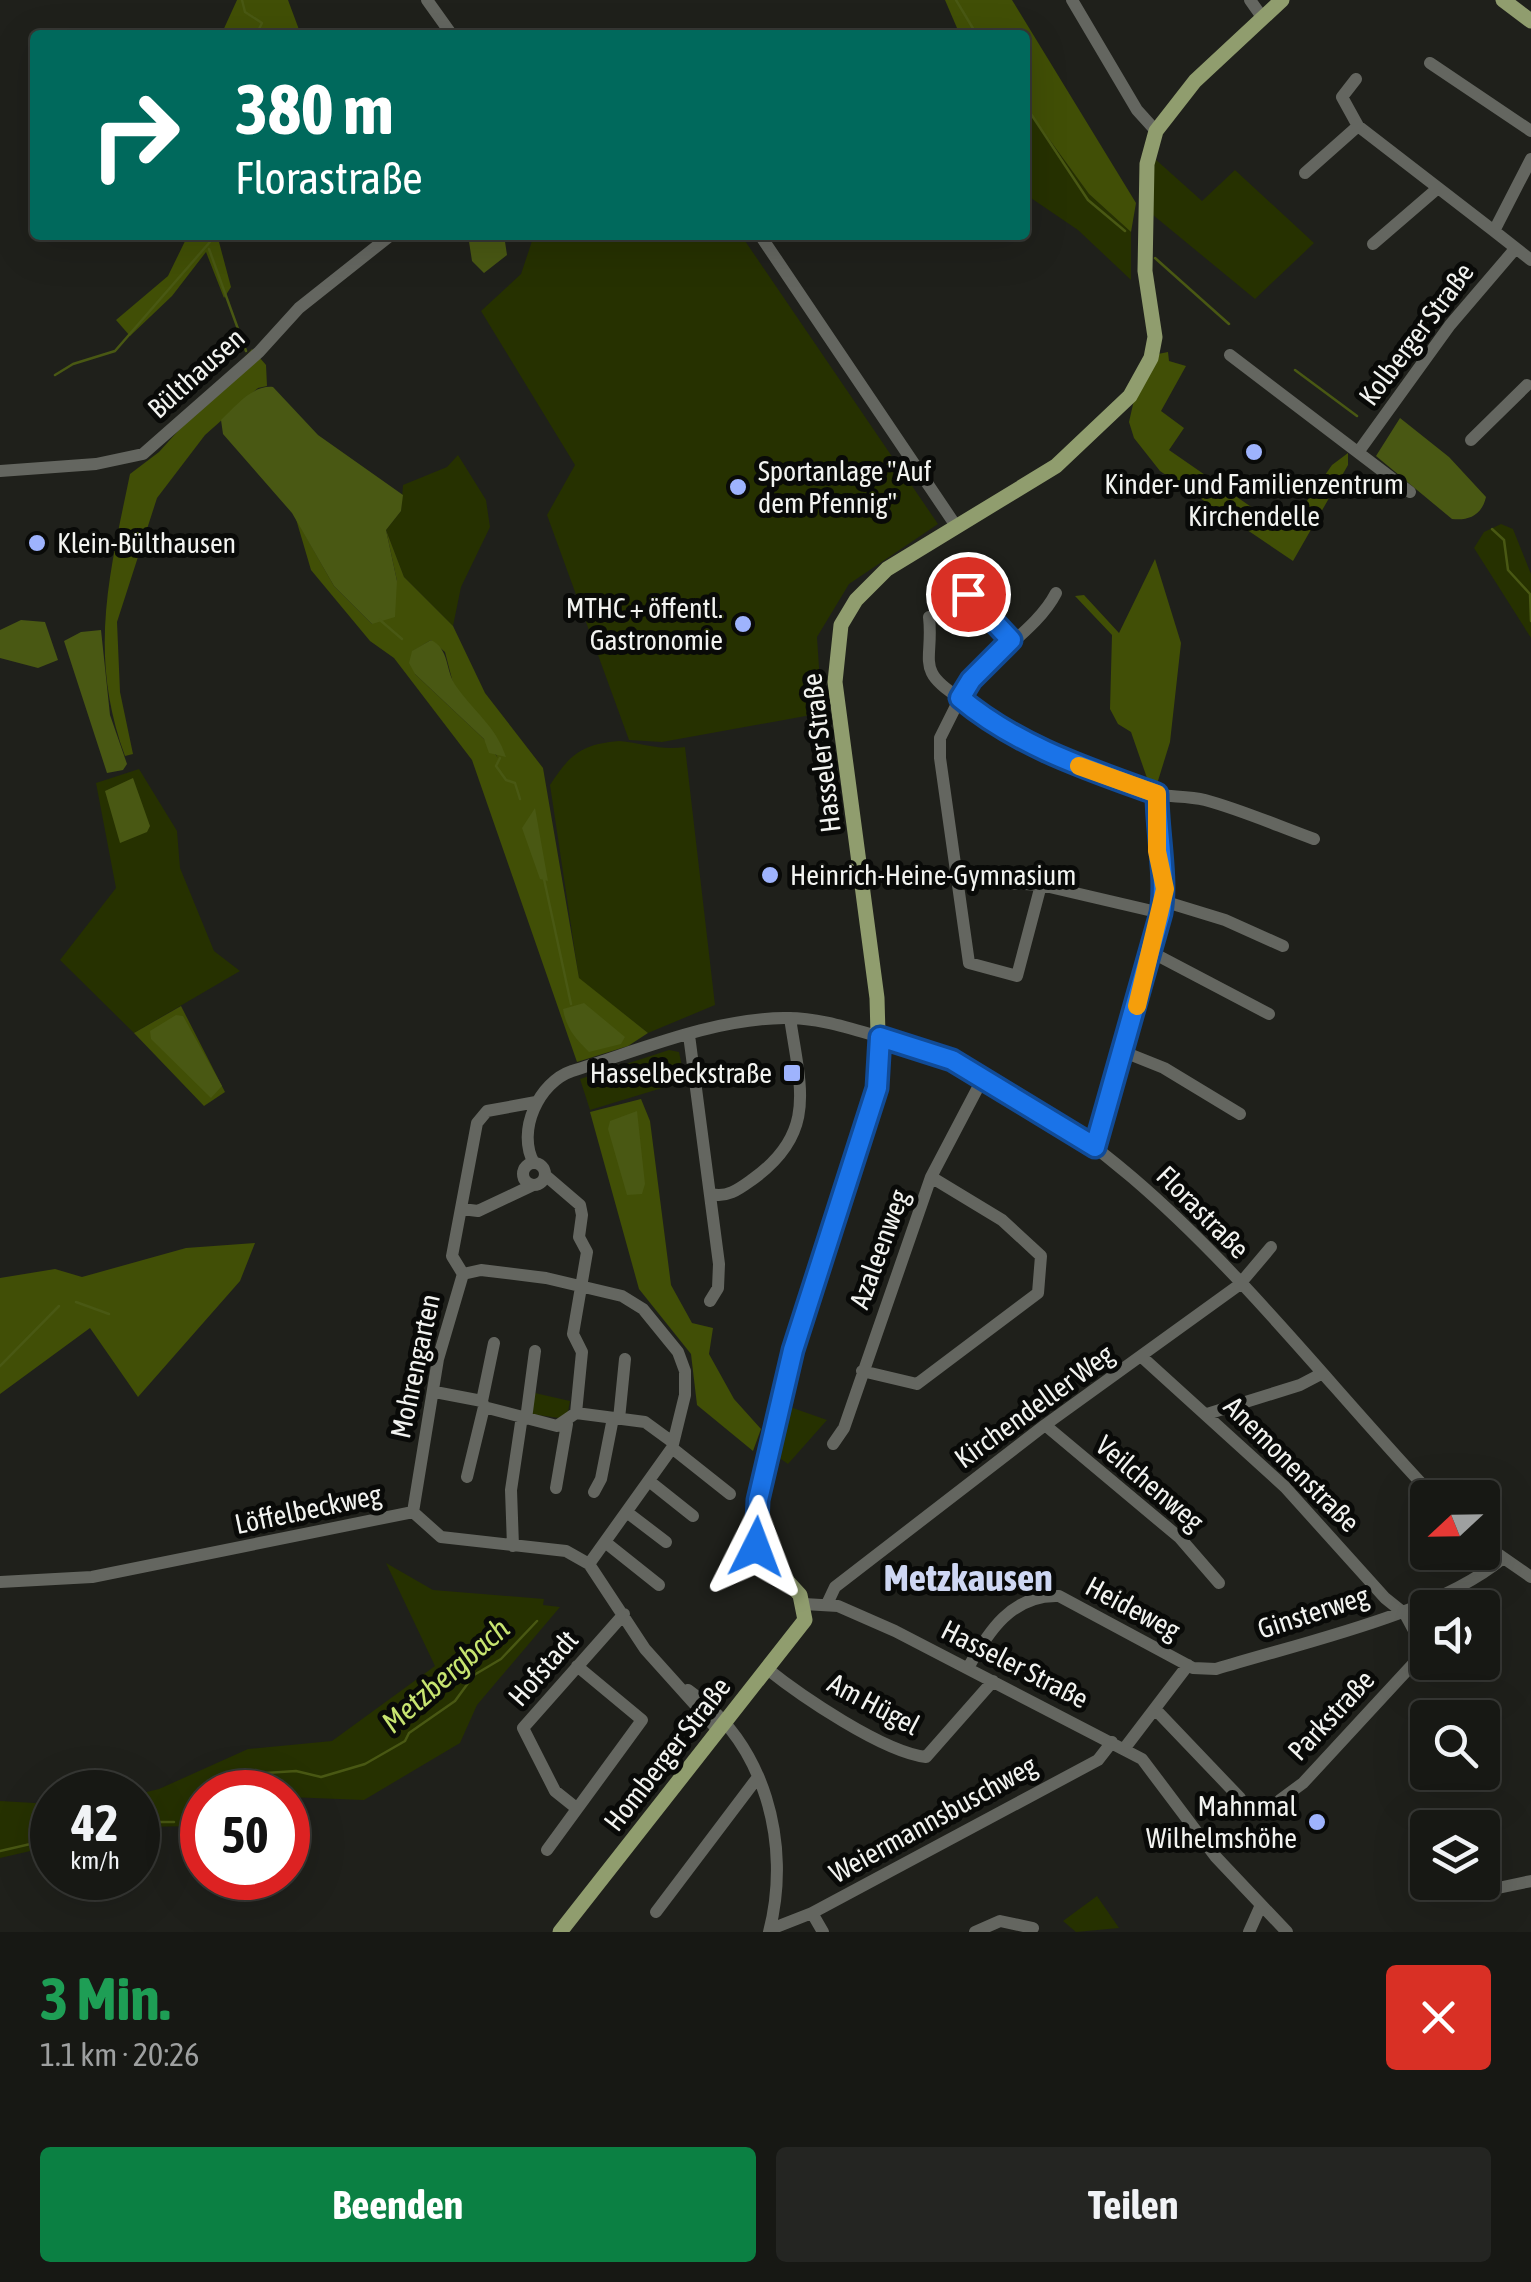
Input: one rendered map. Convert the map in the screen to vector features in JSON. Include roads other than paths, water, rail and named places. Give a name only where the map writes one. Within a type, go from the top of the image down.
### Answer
[{"type":"main road","points":[[1156,131],[1176,101],[1282,0]]},
{"type":"main road","points":[[1511,2],[1531,21]]},
{"type":"main road","name":"Hasseler Straße","points":[[804,1604],[756,1547],[758,1500],[806,1306],[877,1088],[880,1037],[835,682],[837,640],[846,616],[870,583],[1075,452],[1119,410],[1141,379],[1155,337],[1145,271],[1147,164],[1156,131]]},
{"type":"main road","name":"Homberger Straße","points":[[560,1932],[720,1723],[802,1628],[804,1604]]},
{"type":"street","points":[[428,0],[449,30]]},
{"type":"street","points":[[1072,0],[1136,110],[1156,131]]},
{"type":"street","points":[[1250,0],[1262,17]]},
{"type":"street","points":[[1430,63],[1531,131]]},
{"type":"street","points":[[1356,79],[1342,98],[1358,126],[1531,260]]},
{"type":"street","points":[[1305,173],[1358,126]]},
{"type":"street","points":[[1494,231],[1531,159]]},
{"type":"street","points":[[1373,244],[1438,188]]},
{"type":"street","name":"Bülthausen","points":[[0,471],[96,464],[143,454],[259,352],[299,308],[385,240]]},
{"type":"street","points":[[763,240],[956,526]]},
{"type":"street","name":"Kolberger Straße","points":[[1359,451],[1450,324],[1515,248]]},
{"type":"street","points":[[1230,355],[1410,492]]},
{"type":"street","points":[[1471,440],[1530,386]]},
{"type":"street","points":[[946,571],[1011,640]]},
{"type":"street","points":[[1041,885],[1017,976],[969,962],[940,738],[971,680],[1041,615],[1056,593]]},
{"type":"street","points":[[929,617],[928,669],[941,686],[1016,736],[1066,761],[1157,794],[1199,798],[1314,839]]},
{"type":"street","points":[[1095,1147],[1162,907],[1157,794]]},
{"type":"street","points":[[956,880],[1041,885],[1162,907],[1225,920],[1283,946]]},
{"type":"street","points":[[1151,952],[1269,1014]]},
{"type":"street","points":[[711,1194],[729,1195],[766,1169],[784,1152],[797,1129],[801,1097],[790,1018]]},
{"type":"street","points":[[556,1488],[582,1352],[572,1334],[587,1252],[579,1237],[580,1206],[545,1175],[528,1153],[536,1102],[552,1079],[738,1022],[790,1018],[880,1037]]},
{"type":"street","points":[[688,1035],[719,1264],[718,1288],[710,1302]]},
{"type":"street","name":"Florastraße","points":[[880,1037],[929,1049],[984,1076],[1095,1147],[1162,1199],[1418,1480]]},
{"type":"street","points":[[1124,1052],[1164,1068],[1240,1114]]},
{"type":"street","name":"Azaleenweg","points":[[833,1444],[844,1428],[931,1177],[984,1076]]},
{"type":"street","points":[[462,1274],[452,1256],[477,1123],[486,1111],[536,1102]]},
{"type":"street","points":[[534,1163],[523,1174],[534,1185]]},
{"type":"street","points":[[462,1209],[478,1211],[534,1185],[545,1175]]},
{"type":"street","points":[[862,1370],[917,1384],[1038,1293],[1041,1256],[1002,1220],[931,1177]]},
{"type":"street","name":"Kirchendeller Weg","points":[[828,1601],[835,1587],[1045,1424],[1143,1358],[1240,1285],[1271,1247]]},
{"type":"street","name":"Mohrengarten","points":[[413,1512],[438,1359],[462,1274],[481,1270],[622,1296],[643,1309],[678,1352],[685,1371],[685,1395],[672,1444],[628,1513],[589,1564]]},
{"type":"street","points":[[467,1477],[494,1343]]},
{"type":"street","points":[[513,1546],[512,1490],[535,1351]]},
{"type":"street","name":"Anemonenstraße","points":[[1143,1358],[1285,1487],[1385,1598],[1402,1610]]},
{"type":"street","points":[[594,1492],[602,1479],[626,1359]]},
{"type":"street","points":[[1207,1414],[1300,1386],[1321,1374]]},
{"type":"street","points":[[435,1392],[524,1418],[616,1418],[645,1422],[730,1494]]},
{"type":"street","name":"Veilchenweg","points":[[1045,1424],[1180,1538],[1219,1583]]},
{"type":"street","points":[[649,1481],[693,1516]]},
{"type":"street","name":"Löffelbeckweg","points":[[0,1582],[92,1576],[413,1512],[441,1537],[566,1551],[589,1564]]},
{"type":"street","points":[[628,1513],[666,1542]]},
{"type":"street","points":[[605,1542],[659,1585]]},
{"type":"street","points":[[1502,1559],[1531,1577]]},
{"type":"street","name":"Ginsterweg","points":[[1188,1665],[1216,1669],[1402,1610],[1471,1581],[1502,1559]]},
{"type":"street","points":[[589,1564],[646,1648],[720,1723],[758,1778],[776,1832],[770,1930]]},
{"type":"street","name":"Heideweg","points":[[968,1668],[992,1628],[1008,1613],[1030,1600],[1053,1596],[1188,1665]]},
{"type":"street","name":"Hasseler Straße","points":[[804,1604],[828,1601],[968,1668],[1118,1745],[1150,1766],[1209,1848],[1288,1932]]},
{"type":"street","name":"Parkstraße","points":[[1280,1800],[1303,1783],[1425,1651],[1402,1610]]},
{"type":"street","name":"Hofstadt","points":[[574,1807],[555,1791],[523,1728],[624,1614]]},
{"type":"street","name":"Weiermannsbuschweg","points":[[770,1930],[812,1913],[1098,1760],[1155,1709],[1188,1665]]},
{"type":"street","points":[[547,1850],[574,1807],[642,1720],[577,1666]]},
{"type":"street","name":"Am Hügel","points":[[766,1668],[856,1728],[926,1757],[993,1681]]},
{"type":"street","points":[[1155,1709],[1240,1798]]},
{"type":"street","points":[[656,1912],[758,1778]]},
{"type":"street","points":[[1500,1888],[1531,1880]]},
{"type":"street","points":[[1249,1932],[1261,1905]]},
{"type":"street","points":[[812,1913],[823,1932]]},
{"type":"street","points":[[975,1932],[1000,1921],[1033,1928]]},
{"type":"waterway","points":[[242,0],[245,12],[262,23],[258,30]]},
{"type":"waterway","points":[[956,0],[974,30]]},
{"type":"waterway","points":[[1030,113],[1088,200],[1125,231]]},
{"type":"waterway","points":[[55,375],[73,364],[115,351],[212,240]]},
{"type":"waterway","points":[[209,249],[246,351]]},
{"type":"waterway","points":[[1155,258],[1229,324]]},
{"type":"waterway","points":[[1295,370],[1357,416]]},
{"type":"waterway","points":[[1492,529],[1504,540],[1508,570],[1530,594],[1531,621]]},
{"type":"waterway","points":[[380,620],[402,639]]},
{"type":"waterway","points":[[500,758],[496,766],[506,780],[515,783],[520,799]]},
{"type":"waterway","points":[[544,879],[571,1004]]},
{"type":"waterway","points":[[76,1302],[109,1314]]},
{"type":"waterway","points":[[0,1366],[59,1306]]},
{"type":"waterway","name":"Metzbergbach","points":[[310,1774],[321,1777],[365,1764],[405,1741],[409,1733],[455,1701],[474,1675],[501,1659],[537,1621]]},
{"type":"waterway","name":"Metzbergbach","points":[[160,1822],[174,1822]]},
{"type":"waterway","name":"Metzbergbach","points":[[0,1851],[30,1844]]},
{"type":"place","name":"Kinder- und Familienzentrum Kirchendelle","points":[[1254,452]]},
{"type":"place","name":"Sportanlage \"Auf dem Pfennig\"","points":[[738,487]]},
{"type":"place","name":"Klein-Bülthausen","points":[[37,543]]},
{"type":"place","name":"MTHC + öffentl. Gastronomie","points":[[743,624]]},
{"type":"place","name":"Heinrich-Heine-Gymnasium","points":[[770,875]]},
{"type":"place","name":"Hasselbeckstraße","points":[[792,1073]]},
{"type":"place","name":"Mahnmal Wilhelmshöhe","points":[[1317,1822]]},
{"type":"district","name":"Metzkausen","points":[[968,1577]]}]
